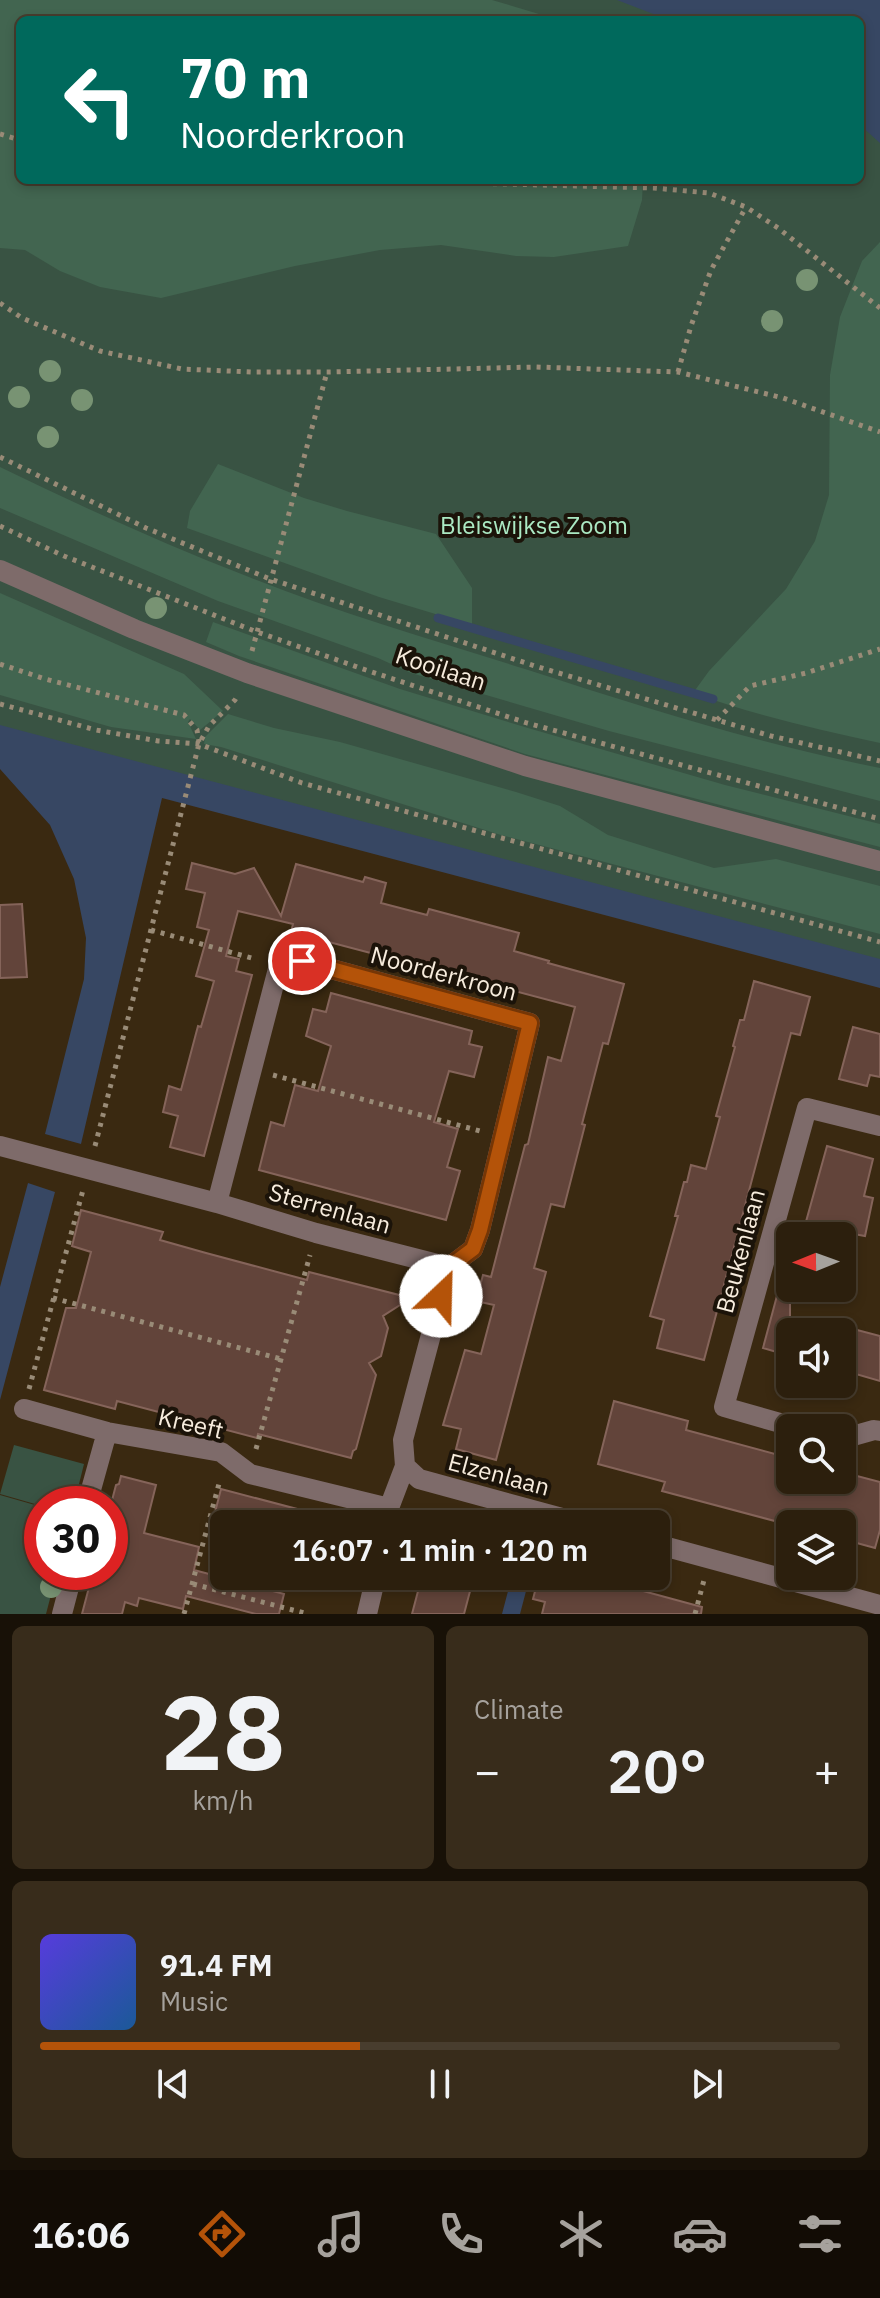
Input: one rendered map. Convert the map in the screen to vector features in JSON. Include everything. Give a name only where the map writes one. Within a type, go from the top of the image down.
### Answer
[{"type":"street","points":[[0,570],[134,629],[247,673],[525,766],[880,861]]},
{"type":"street","name":"Noorderkroon","points":[[279,965],[302,961],[530,1023],[480,1230],[473,1249],[449,1267]]},
{"type":"street","points":[[217,1203],[279,965]]},
{"type":"street","name":"Beukenlaan","points":[[776,1422],[724,1407],[807,1108],[880,1126]]},
{"type":"street","name":"Sterrenlaan","points":[[0,1146],[449,1267]]},
{"type":"street","points":[[390,1510],[405,1466],[403,1440],[449,1267]]},
{"type":"street","name":"Kreeft","points":[[24,1409],[107,1432],[221,1452],[250,1474],[368,1510]]},
{"type":"street","points":[[856,1435],[880,1431]]},
{"type":"street","points":[[92,1486],[107,1432]]},
{"type":"street","name":"Elzenlaan","points":[[405,1466],[419,1479],[533,1510]]},
{"type":"street","points":[[670,1548],[880,1605]]},
{"type":"street","points":[[62,1614],[68,1590]]},
{"type":"street","points":[[367,1614],[373,1590]]},
{"type":"path","points":[[504,184],[654,188],[709,193],[746,207],[880,308]]},
{"type":"path","points":[[678,372],[711,270],[746,207]]},
{"type":"path","points":[[0,303],[22,318],[100,351],[182,369],[327,372],[536,367],[678,372],[783,398],[880,432]]},
{"type":"path","points":[[199,744],[209,726],[235,700],[247,673],[327,372]]},
{"type":"path","points":[[0,457],[133,522],[270,579],[535,666],[771,736],[880,761]]},
{"type":"path","name":"Kooilaan","points":[[0,526],[64,556],[257,632],[527,723],[880,819]]},
{"type":"path","points":[[717,720],[750,686],[806,673],[880,649]]},
{"type":"path","points":[[0,664],[45,679],[184,715],[197,730],[199,744],[24,1409]]},
{"type":"path","points":[[0,704],[96,730],[158,741],[199,744],[302,783],[880,942]]},
{"type":"path","points":[[151,930],[279,965]]},
{"type":"path","points":[[253,1069],[502,1137]]},
{"type":"path","points":[[250,1474],[316,1233]]},
{"type":"path","points":[[53,1298],[281,1359]]},
{"type":"path","points":[[184,1614],[227,1457]]},
{"type":"path","points":[[695,1614],[710,1558]]},
{"type":"path","points":[[193,1584],[308,1614]]},
{"type":"green space","name":"Bleiswijkse Zoom","points":[[0,0],[880,0],[880,976],[0,738]]},
{"type":"green space","points":[[0,0],[492,0],[546,16],[16,16],[16,184],[643,184],[642,200],[628,246],[554,257],[516,256],[441,245],[380,250],[295,266],[161,298],[100,287],[60,271],[25,250],[0,248]]},
{"type":"green space","points":[[880,242],[880,743],[762,715],[693,693],[709,671],[786,589],[815,541],[829,495],[830,375],[840,317],[862,261]]},
{"type":"green space","points":[[218,464],[304,498],[436,534],[472,588],[472,625],[379,597],[187,528],[190,511]]},
{"type":"green space","points":[[0,467],[186,552],[352,614],[701,724],[880,768],[880,801],[609,731],[411,673],[378,658],[218,601],[0,508]]},
{"type":"green space","points":[[0,593],[184,674],[223,711],[200,730],[190,719],[188,722],[196,739],[111,727],[0,695]]},
{"type":"green space","points":[[213,622],[400,689],[528,728],[725,785],[880,824],[880,847],[525,754],[239,656],[206,642]]},
{"type":"green space","points":[[228,714],[516,792],[560,806],[608,835],[714,868],[776,859],[880,886],[880,934],[501,835],[204,744],[205,737]]},
{"type":"green space","points":[[14,1445],[84,1464],[78,1486],[24,1486],[24,1501],[0,1494]]},
{"type":"green space","points":[[0,1495],[24,1502],[24,1590],[52,1590],[46,1614],[0,1614]]},
{"type":"water","points":[[617,0],[880,0],[880,143],[864,129],[864,16],[659,16]]},
{"type":"water","points":[[0,725],[880,959],[880,988],[162,798],[81,1144],[45,1134],[84,979],[86,938],[74,879],[50,825],[0,769]]},
{"type":"water","points":[[28,1183],[55,1192],[0,1400],[0,1287]]},
{"type":"water","points":[[508,1590],[526,1590],[520,1614],[502,1614]]},
{"type":"building","points":[[192,863],[235,874],[254,868],[281,916],[296,864],[363,882],[365,877],[386,883],[381,903],[427,915],[429,909],[519,933],[514,951],[624,984],[608,1044],[603,1043],[564,1207],[551,1204],[534,1268],[546,1272],[496,1460],[456,1449],[461,1429],[443,1425],[465,1350],[481,1354],[494,1305],[476,1301],[483,1275],[491,1277],[525,1145],[528,1144],[548,1057],[561,1061],[575,1007],[291,932],[293,924],[238,911],[226,956],[239,959],[236,971],[252,975],[204,1156],[170,1147],[178,1116],[163,1112],[169,1086],[181,1090],[214,981],[196,976],[209,930],[197,927],[205,893],[186,889]]},
{"type":"building","points":[[22,904],[27,977],[0,978],[0,905]]},
{"type":"building","points":[[754,981],[810,997],[800,1035],[791,1033],[704,1360],[657,1348],[664,1320],[650,1316],[678,1216],[675,1216],[684,1182],[687,1182],[691,1165],[706,1169],[720,1117],[716,1116],[733,1046],[740,1020],[744,1020]]},
{"type":"building","points":[[331,993],[472,1031],[469,1044],[482,1047],[474,1077],[449,1071],[434,1122],[458,1129],[447,1167],[460,1171],[446,1220],[259,1170],[271,1122],[284,1126],[295,1085],[318,1091],[331,1046],[306,1036],[313,1009],[326,1012]]},
{"type":"building","points":[[853,1027],[880,1034],[880,1077],[870,1075],[867,1086],[839,1079]]},
{"type":"building","points":[[827,1146],[873,1159],[864,1196],[873,1198],[865,1236],[856,1234],[856,1222],[806,1222]]},
{"type":"building","points":[[81,1210],[163,1232],[160,1240],[307,1280],[309,1272],[411,1298],[383,1316],[388,1328],[381,1356],[369,1363],[376,1375],[351,1458],[258,1434],[257,1438],[117,1401],[115,1409],[44,1390],[66,1308],[76,1308],[91,1252],[72,1246]]},
{"type":"building","points":[[776,1299],[776,1302],[790,1302],[790,1318],[776,1318],[776,1352],[763,1348]]},
{"type":"building","points":[[856,1330],[880,1336],[880,1381],[856,1374]]},
{"type":"building","points":[[614,1401],[688,1421],[686,1430],[776,1454],[776,1494],[856,1494],[856,1476],[880,1482],[880,1530],[875,1548],[856,1543],[856,1510],[776,1510],[776,1521],[662,1491],[665,1482],[598,1464]]},
{"type":"building","points":[[121,1476],[156,1485],[144,1533],[199,1547],[194,1570],[210,1574],[210,1590],[269,1590],[284,1594],[279,1614],[256,1614],[186,1596],[183,1609],[139,1598],[137,1606],[125,1602],[122,1614],[82,1614],[88,1590],[128,1590],[128,1486],[116,1486]]},
{"type":"building","points":[[221,1489],[301,1510],[216,1510]]},
{"type":"building","points":[[418,1590],[470,1590],[464,1614],[412,1614]]},
{"type":"building","points":[[535,1590],[639,1590],[702,1607],[701,1614],[542,1614],[545,1602],[533,1599]]},
{"type":"waterway","points":[[438,618],[713,699]]},
{"type":"route","points":[[302,961],[530,1023],[480,1230],[473,1249],[449,1267],[441,1296]]}]
